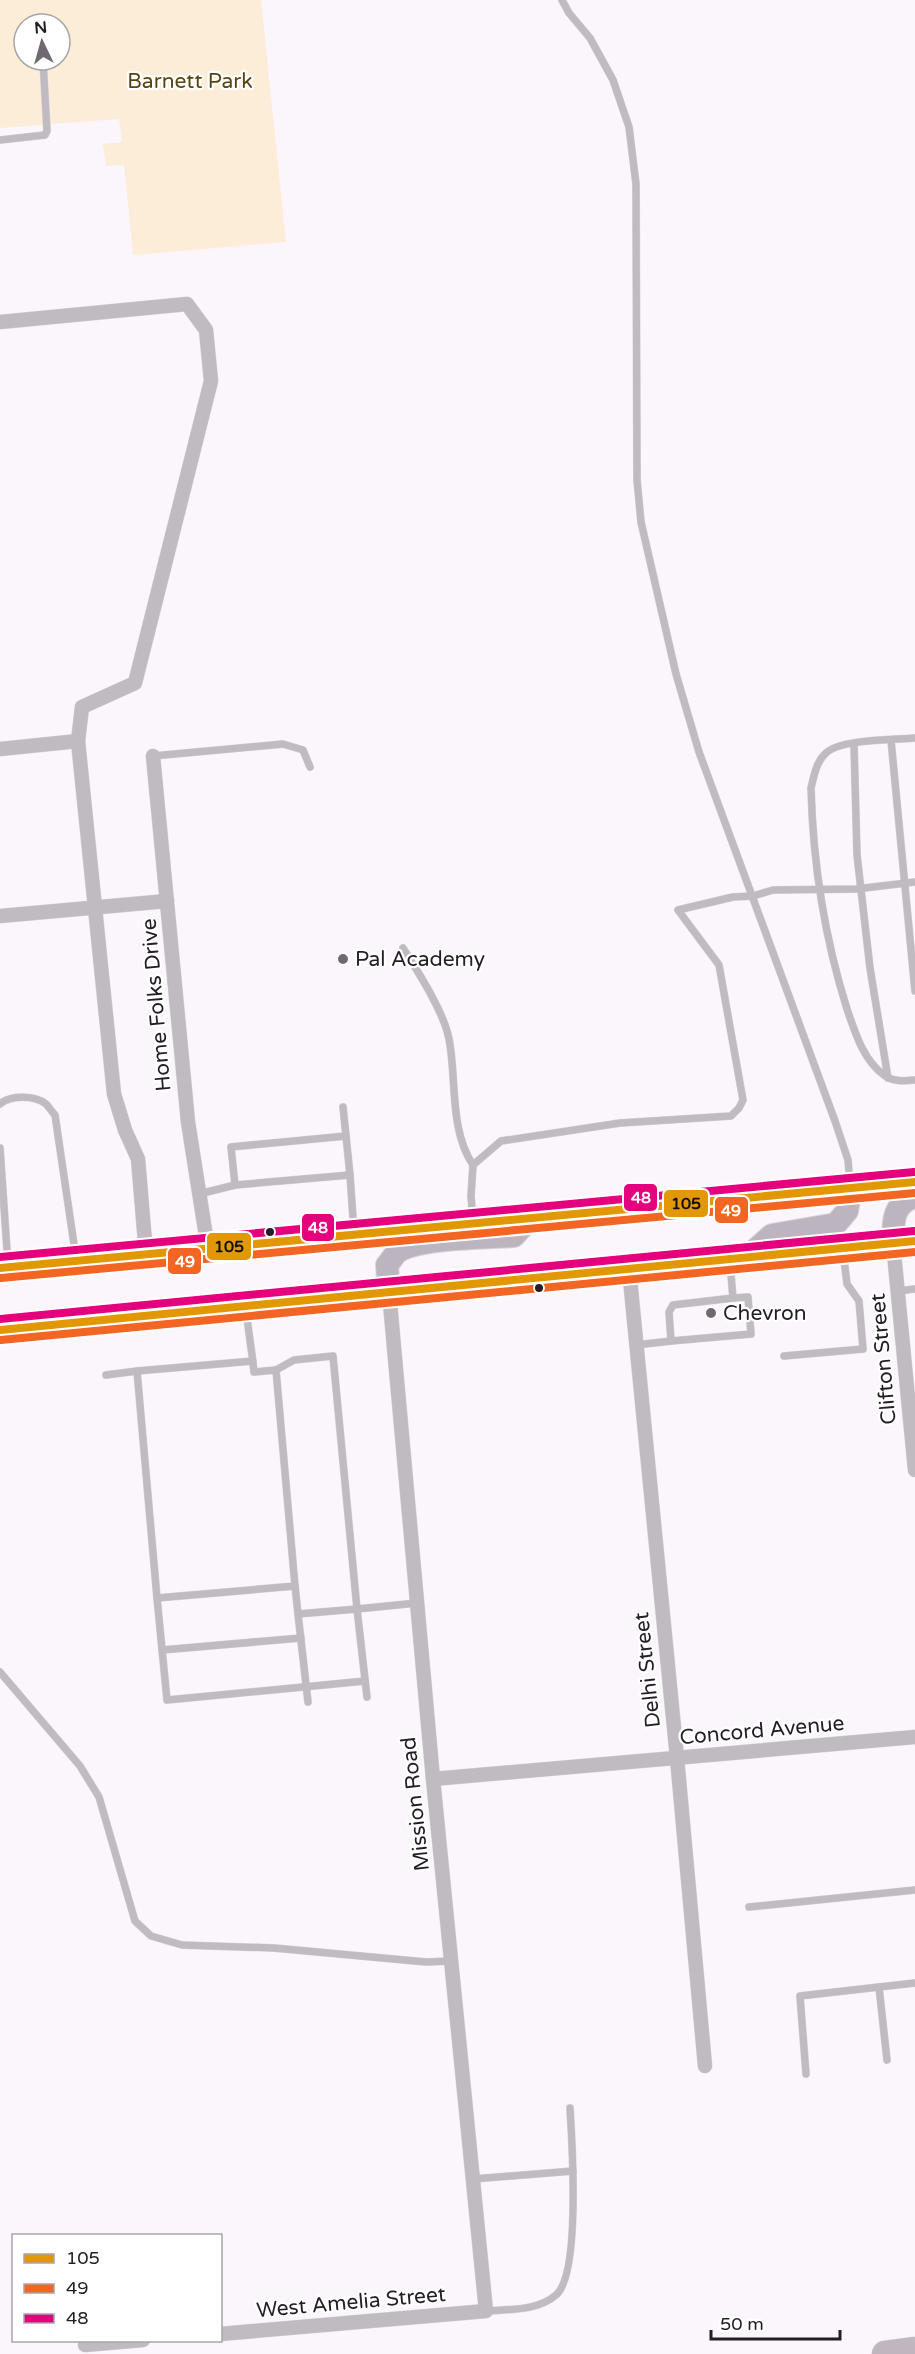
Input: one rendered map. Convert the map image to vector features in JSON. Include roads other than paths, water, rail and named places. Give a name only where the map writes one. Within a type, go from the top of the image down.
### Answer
[{"type":"highway","points":[[3,1273],[71,1262],[146,1254],[915,1182]]},
{"type":"highway","points":[[738,1259],[772,1235],[836,1224],[847,1211],[851,1189]]},
{"type":"highway","points":[[0,1330],[904,1242],[893,1219],[897,1209],[908,1199],[915,1197]]},
{"type":"highway","points":[[389,1292],[387,1265],[398,1252],[411,1246],[431,1243],[514,1236],[531,1217]]},
{"type":"highway","points":[[885,2354],[915,2350]]},
{"type":"street","points":[[0,322],[187,304],[206,330],[211,381],[135,683],[81,707],[78,741],[114,1094],[125,1131],[138,1159],[146,1254]]},
{"type":"street","points":[[0,749],[78,741]]},
{"type":"street","name":"Home Folks Drive","points":[[153,756],[188,1122],[208,1249]]},
{"type":"street","points":[[0,916],[167,901]]},
{"type":"street","name":"Clifton Street","points":[[904,1242],[898,1291],[911,1380],[915,1470]]},
{"type":"street","name":"Delhi Street","points":[[629,1269],[705,2066]]},
{"type":"street","name":"Mission Road","points":[[389,1292],[433,1779],[486,2311]]},
{"type":"street","name":"Concord Avenue","points":[[433,1779],[915,1737]]},
{"type":"street","name":"West Amelia Street","points":[[222,2334],[486,2311]]},
{"type":"street","points":[[85,2345],[120,2342]]},
{"type":"lane","points":[[562,0],[569,13],[590,38],[613,80],[629,127],[636,184],[637,480],[641,522],[676,674],[699,752],[835,1121],[848,1160],[851,1189]]},
{"type":"lane","points":[[0,140],[45,135],[47,131],[44,72]]},
{"type":"lane","points":[[915,738],[854,744],[828,751],[814,774],[811,788],[818,890],[836,974],[855,1032],[867,1058],[877,1070],[888,1078],[900,1081],[915,1080]]},
{"type":"lane","points":[[891,740],[915,991]]},
{"type":"lane","points":[[153,756],[283,744],[303,750],[310,767]]},
{"type":"lane","points":[[854,744],[857,855],[870,968],[888,1078]]},
{"type":"lane","points":[[473,1165],[501,1142],[620,1122],[731,1116],[739,1108],[743,1100],[719,965],[678,910],[773,890],[861,888],[915,882]]},
{"type":"lane","points":[[403,948],[428,989],[449,1037],[454,1095],[464,1152],[473,1165],[471,1196],[473,1223]]},
{"type":"lane","points":[[0,1104],[12,1098],[32,1098],[45,1102],[55,1115],[71,1219],[71,1262]]},
{"type":"lane","points":[[343,1107],[355,1234]]},
{"type":"lane","points":[[235,1185],[231,1147],[346,1136]]},
{"type":"lane","points":[[0,1148],[4,1226],[3,1273]]},
{"type":"lane","points":[[199,1194],[235,1185],[350,1175]]},
{"type":"lane","points":[[784,1356],[863,1348],[859,1301],[847,1284],[843,1248]]},
{"type":"lane","points":[[733,1298],[738,1259]]},
{"type":"lane","points":[[898,1291],[915,1289]]},
{"type":"lane","points":[[636,1345],[751,1334],[748,1297],[678,1304],[671,1307],[669,1312],[671,1341]]},
{"type":"lane","points":[[246,1306],[254,1372],[276,1370],[294,1360],[333,1356],[367,1697]]},
{"type":"lane","points":[[106,1375],[253,1361]]},
{"type":"lane","points":[[276,1370],[295,1586],[308,1702]]},
{"type":"lane","points":[[137,1371],[167,1700],[365,1681]]},
{"type":"lane","points":[[157,1598],[295,1586]]},
{"type":"lane","points":[[298,1614],[417,1603]]},
{"type":"lane","points":[[162,1650],[301,1638]]},
{"type":"lane","points":[[0,1671],[80,1766],[99,1797],[135,1921],[151,1936],[182,1945],[274,1948],[426,1962],[452,1961]]},
{"type":"lane","points":[[749,1907],[915,1890]]},
{"type":"lane","points":[[806,2074],[800,1996],[915,1983]]},
{"type":"lane","points":[[879,1987],[887,2060]]},
{"type":"lane","points":[[486,2311],[541,2304],[558,2293],[564,2282],[569,2256],[573,2171],[570,2108]]},
{"type":"lane","points":[[473,2179],[573,2171]]},
{"type":"place","name":"Pal Academy","points":[[343,959]]},
{"type":"place","name":"Chevron","points":[[711,1313]]},
{"type":"park label","name":"Barnett Park","points":[[190,81]]}]
